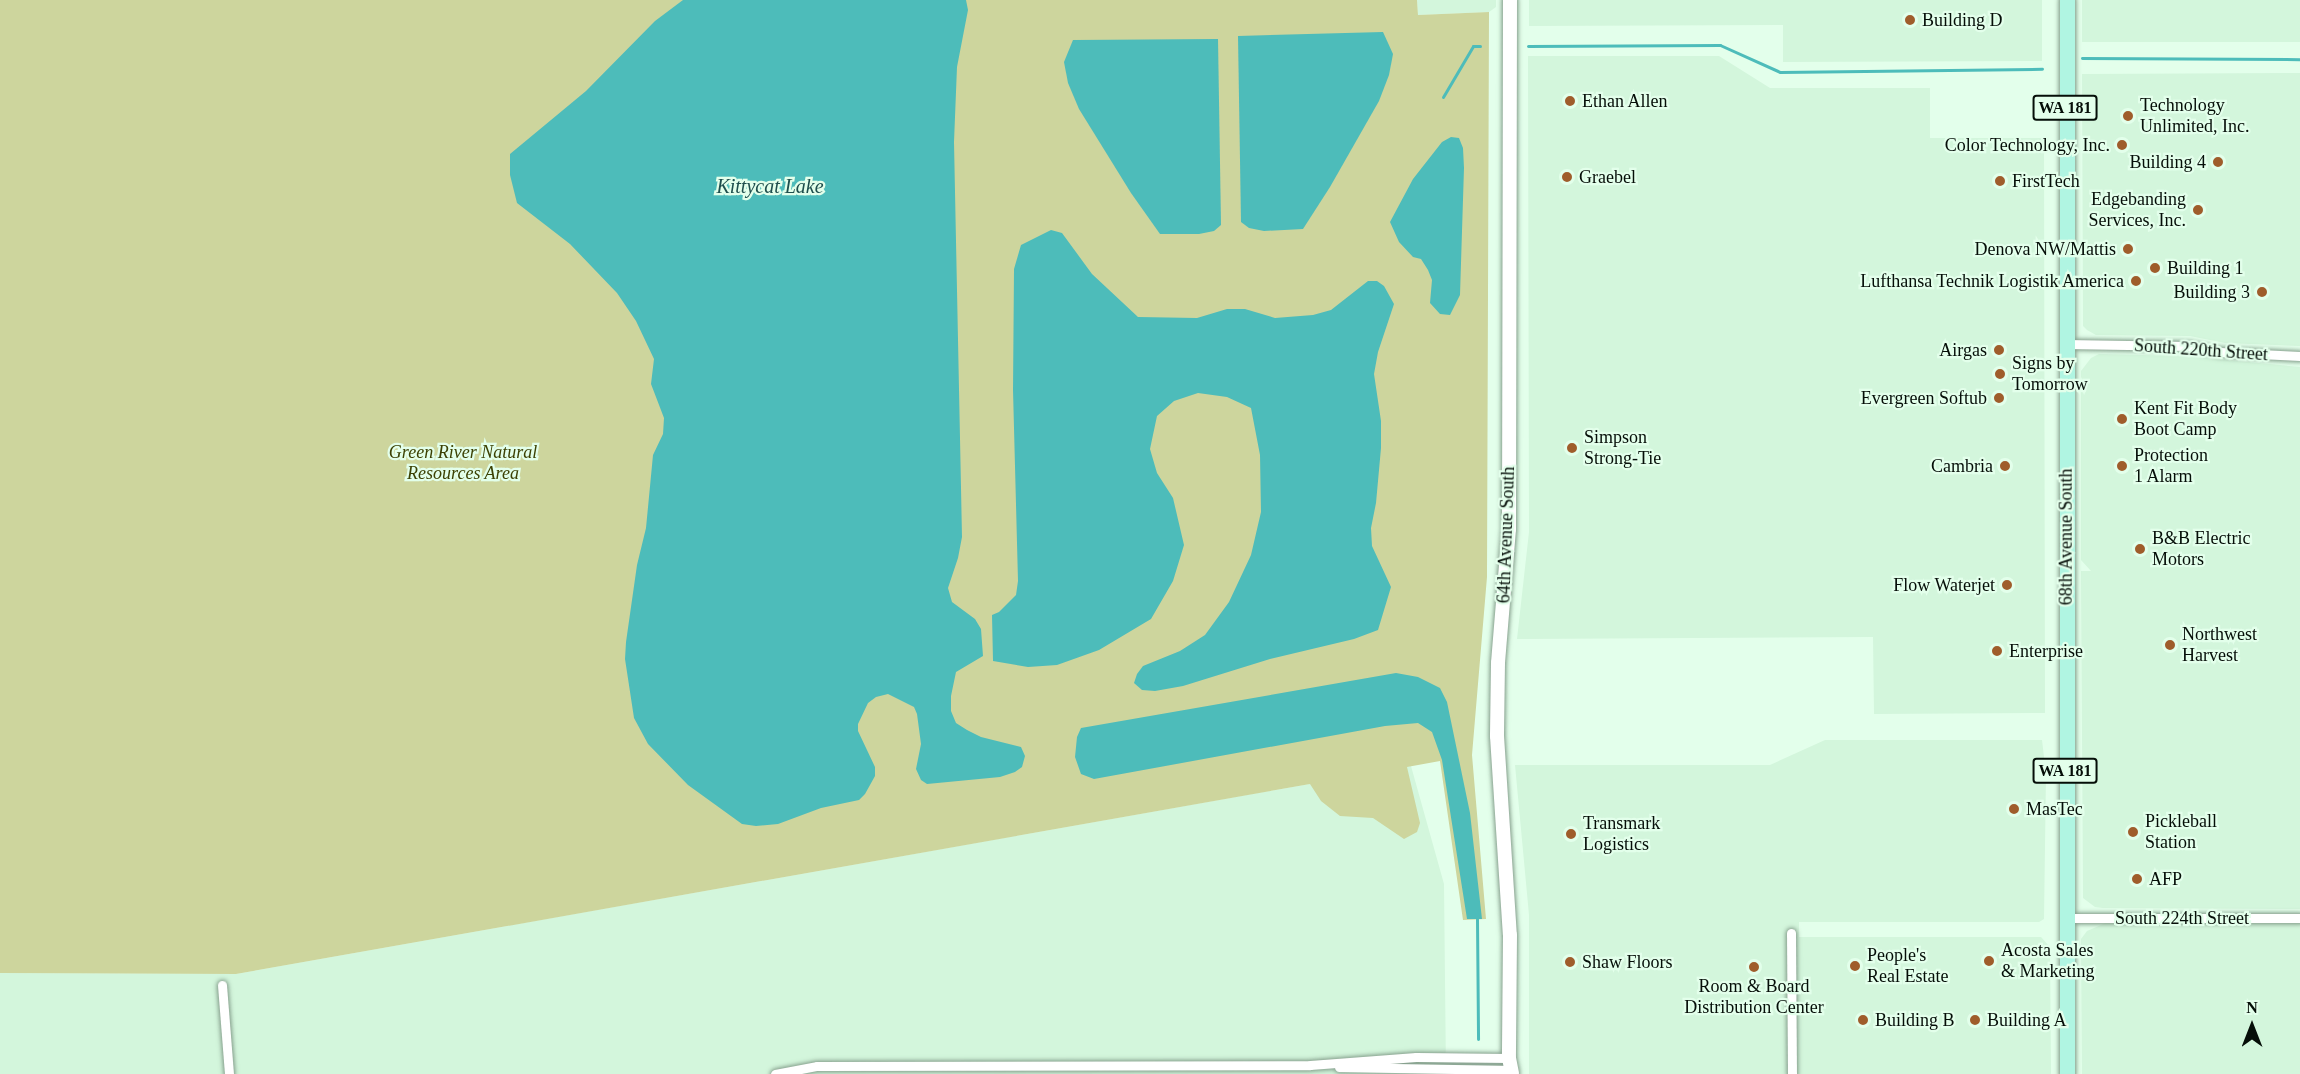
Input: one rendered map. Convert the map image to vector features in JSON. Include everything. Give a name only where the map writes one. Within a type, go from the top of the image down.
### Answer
[{"type":"main road","name":"68th Avenue South","points":[[2067,0],[2065,918],[2067,1074]]},
{"type":"street","name":"64th Avenue South","points":[[1510,0],[1509,529],[1498,663],[1497,736],[1509,923],[1510,1069]]},
{"type":"street","name":"South 220th Street","points":[[2066,344],[2189,346],[2220,352],[2300,356]]},
{"type":"street","name":"South 224th Street","points":[[2065,918],[2300,918]]},
{"type":"street","points":[[1791,933],[1792,1074]]},
{"type":"street","points":[[222,985],[229,1074]]},
{"type":"street","points":[[775,1074],[817,1066],[1310,1065],[1377,1069],[1510,1069]]},
{"type":"shaded area","points":[[1417,0],[1496,0],[1496,7],[1489,12],[1418,15]]},
{"type":"shaded area","points":[[1529,0],[2042,0],[2042,61],[1783,62],[1783,25],[1529,26]]},
{"type":"shaded area","points":[[2082,0],[2300,0],[2300,42],[2082,42]]},
{"type":"shaded area","points":[[1528,56],[1719,56],[1770,88],[1930,88],[1930,138],[2044,138],[2045,713],[1874,714],[1873,637],[1517,639],[1529,532]]},
{"type":"shaded area","points":[[2300,73],[2300,346],[2225,343],[2190,336],[2096,335],[2087,330],[2083,326],[2082,74]]},
{"type":"shaded area","points":[[2099,354],[2184,356],[2300,367],[2300,909],[2103,908],[2095,907],[2083,898],[2081,571],[2091,571],[2081,560],[2081,371],[2091,358]]},
{"type":"shaded area","points":[[1825,740],[2042,740],[2046,774],[2044,919],[2039,922],[1799,922],[1799,937],[2041,937],[2050,947],[2051,1074],[1529,1074],[1529,915],[1515,765],[1770,765]]},
{"type":"shaded area","points":[[1411,766],[1444,884],[1446,1074],[0,1074],[0,973],[236,974]]},
{"type":"shaded area","points":[[2108,922],[2300,922],[2300,1074],[2082,1074],[2081,939],[2087,931]]},
{"type":"green space","name":"Green River Natural Resources Area","points":[[0,0],[1417,0],[1418,15],[1489,12],[1487,577],[1472,755],[1486,919],[1463,920],[1440,761],[1407,767],[1420,823],[1417,832],[1404,839],[1373,818],[1340,816],[1321,801],[1310,784],[236,974],[0,973]]},
{"type":"water","name":"Kittycat Lake","points":[[683,0],[966,0],[968,10],[957,67],[954,142],[962,537],[948,588],[952,602],[975,619],[981,629],[983,656],[956,672],[951,696],[951,711],[956,723],[967,730],[981,737],[1021,747],[1025,756],[1022,767],[1015,772],[1000,777],[927,784],[921,780],[916,769],[921,744],[914,707],[888,694],[876,697],[868,703],[858,724],[858,731],[875,767],[875,776],[859,800],[821,808],[778,824],[756,826],[742,824],[688,785],[648,744],[634,718],[625,659],[626,642],[637,565],[646,528],[653,455],[663,434],[664,418],[651,384],[654,359],[636,321],[617,293],[570,244],[517,203],[510,175],[510,154],[586,91],[655,21]]},
{"type":"water","points":[[1383,32],[1393,54],[1389,75],[1379,101],[1303,229],[1264,231],[1249,228],[1241,222],[1238,36]]},
{"type":"water","points":[[1218,39],[1221,225],[1214,231],[1199,234],[1160,234],[1131,193],[1079,109],[1068,83],[1064,62],[1073,40]]},
{"type":"water","points":[[1451,137],[1459,138],[1463,148],[1464,168],[1460,295],[1450,315],[1440,314],[1430,303],[1432,280],[1428,270],[1421,259],[1413,257],[1399,242],[1390,222],[1413,179],[1442,142]]},
{"type":"water","points":[[1051,230],[1062,233],[1092,274],[1138,317],[1197,318],[1227,309],[1245,309],[1275,318],[1313,315],[1331,310],[1368,281],[1377,281],[1384,286],[1394,304],[1378,352],[1374,374],[1381,421],[1381,448],[1376,503],[1371,528],[1372,546],[1391,587],[1378,630],[1354,639],[1270,659],[1183,686],[1155,691],[1142,690],[1134,683],[1143,666],[1180,651],[1205,635],[1229,602],[1251,555],[1261,512],[1260,455],[1251,408],[1227,397],[1198,393],[1174,401],[1157,416],[1150,449],[1157,473],[1173,498],[1184,545],[1173,581],[1151,619],[1099,650],[1057,665],[1028,667],[993,661],[992,615],[999,612],[1016,595],[1018,581],[1013,390],[1014,269],[1021,245]]},
{"type":"water","points":[[1396,673],[1418,677],[1440,688],[1447,702],[1470,813],[1482,919],[1467,919],[1442,760],[1432,732],[1418,723],[1385,726],[1094,779],[1081,774],[1075,757],[1077,737],[1081,728]]},
{"type":"waterway","points":[[1528,46],[1720,45],[1780,72],[2042,69]]},
{"type":"waterway","points":[[1443,97],[1473,46],[1480,46]]},
{"type":"waterway","points":[[2082,58],[2300,59]]},
{"type":"waterway","points":[[1477,919],[1478,1039]]},
{"type":"place","name":"Building D","points":[[1910,20]]},
{"type":"place","name":"Ethan Allen","points":[[1570,101]]},
{"type":"place","name":"Technology Unlimited, Inc.","points":[[2128,116]]},
{"type":"place","name":"Color Technology, Inc.","points":[[2122,145]]},
{"type":"place","name":"Building 4","points":[[2218,162]]},
{"type":"place","name":"Graebel","points":[[1567,177]]},
{"type":"place","name":"FirstTech","points":[[2000,181]]},
{"type":"place","name":"Edgebanding Services, Inc.","points":[[2198,210]]},
{"type":"place","name":"Denova NW/Mattis","points":[[2128,249]]},
{"type":"place","name":"Building 1","points":[[2155,268]]},
{"type":"place","name":"Lufthansa Technik Logistik America","points":[[2136,281]]},
{"type":"place","name":"Building 3","points":[[2262,292]]},
{"type":"place","name":"Airgas","points":[[1999,350]]},
{"type":"place","name":"Signs by Tomorrow","points":[[2000,374]]},
{"type":"place","name":"Evergreen Softub","points":[[1999,398]]},
{"type":"place","name":"Kent Fit Body Boot Camp","points":[[2122,419]]},
{"type":"place","name":"Simpson Strong-Tie","points":[[1572,448]]},
{"type":"place","name":"Cambria","points":[[2005,466]]},
{"type":"place","name":"Protection 1 Alarm","points":[[2122,466]]},
{"type":"place","name":"B&B Electric Motors","points":[[2140,549]]},
{"type":"place","name":"Flow Waterjet","points":[[2007,585]]},
{"type":"place","name":"Northwest Harvest","points":[[2170,645]]},
{"type":"place","name":"Enterprise","points":[[1997,651]]},
{"type":"place","name":"MasTec","points":[[2014,809]]},
{"type":"place","name":"Pickleball Station","points":[[2133,832]]},
{"type":"place","name":"Transmark Logistics","points":[[1571,834]]},
{"type":"place","name":"AFP","points":[[2137,879]]},
{"type":"place","name":"Acosta Sales & Marketing","points":[[1989,961]]},
{"type":"place","name":"Shaw Floors","points":[[1570,962]]},
{"type":"place","name":"People's Real Estate","points":[[1855,966]]},
{"type":"place","name":"Room & Board Distribution Center","points":[[1754,967]]},
{"type":"place","name":"Building B","points":[[1863,1020]]},
{"type":"place","name":"Building A","points":[[1975,1020]]}]
